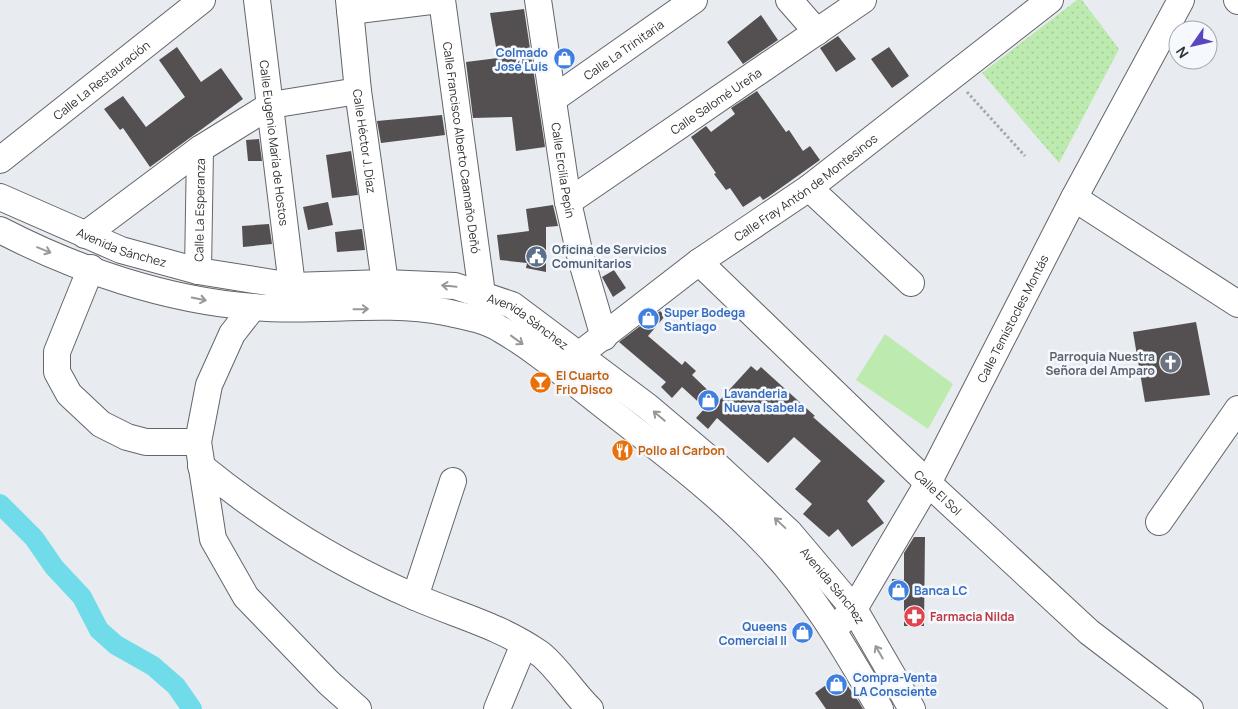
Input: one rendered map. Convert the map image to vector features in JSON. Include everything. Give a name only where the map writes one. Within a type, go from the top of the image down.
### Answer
[{"type":"street","name":"Calle La Restauración","points":[[0,160],[202,0]]},
{"type":"street","name":"Calle Eugenio María de Hostos","points":[[257,0],[292,286]]},
{"type":"street","points":[[349,6],[440,0]]},
{"type":"street","name":"Calle Francisco Alberto Caamaño Deñó","points":[[440,0],[482,294]]},
{"type":"street","name":"Calle Ercilia Pepín","points":[[538,0],[568,202],[580,255],[604,337]]},
{"type":"street","name":"Calle La Trinitaria","points":[[553,99],[694,0]]},
{"type":"street","points":[[789,0],[816,32]]},
{"type":"street","name":"Calle Salomé Ureña","points":[[568,202],[863,0]]},
{"type":"street","name":"Calle Fray Antón de Montesinos","points":[[562,373],[580,354],[699,262],[809,188],[1050,0]]},
{"type":"street","name":"Calle Temístocles Montás","points":[[833,630],[854,609],[928,482],[1074,198],[1181,0]]},
{"type":"street","name":"Calle Héctor J. Díaz","points":[[349,6],[358,91],[385,283]]},
{"type":"street","points":[[85,235],[200,149],[271,105],[358,91]]},
{"type":"street","name":"Calle La Esperanza","points":[[198,271],[200,149]]},
{"type":"street","points":[[809,188],[911,283]]},
{"type":"street","name":"Avenida Sánchez","points":[[0,197],[121,250],[198,271],[292,286],[385,283],[455,286],[512,305],[580,354],[648,407],[713,462],[789,532],[854,609],[912,709]]},
{"type":"street","points":[[1074,198],[1238,304]]},
{"type":"street","name":"Avenida Sánchez","points":[[0,230],[91,268],[157,290],[253,307],[413,308],[477,320],[499,328],[562,373],[700,482],[766,544],[797,580],[833,630],[880,709]]},
{"type":"street","name":"Calle El Sol","points":[[699,262],[928,482],[1090,632],[1190,709]]},
{"type":"street","points":[[91,268],[57,352],[57,372],[69,394],[101,424],[127,437],[200,454],[238,496],[292,532],[351,566],[415,597],[498,628],[541,654],[590,709]]},
{"type":"street","points":[[253,307],[232,334],[210,385],[200,454],[213,539],[246,596],[329,683],[358,709]]},
{"type":"street","points":[[1159,522],[1238,409]]},
{"type":"street","points":[[415,597],[453,482]]},
{"type":"street","points":[[497,709],[524,644]]},
{"type":"path","points":[[953,76],[1025,156]]},
{"type":"green space","points":[[1077,0],[1082,0],[1119,49],[1059,163],[982,73]]},
{"type":"green space","points":[[885,334],[953,384],[928,429],[856,380]]},
{"type":"building","points":[[524,9],[545,147],[516,151],[512,117],[473,118],[466,62],[498,58],[490,13]]},
{"type":"building","points":[[761,15],[778,40],[743,64],[727,42]]},
{"type":"building","points":[[838,36],[856,59],[836,72],[820,48]]},
{"type":"building","points":[[177,47],[201,82],[221,68],[243,99],[150,167],[123,128],[120,130],[104,109],[123,96],[146,127],[185,97],[159,60]]},
{"type":"building","points":[[889,47],[909,76],[892,88],[871,59]]},
{"type":"building","points":[[757,91],[786,132],[789,130],[803,151],[810,146],[820,160],[768,197],[763,200],[760,196],[743,207],[730,188],[726,190],[714,174],[716,173],[691,137],[706,126],[711,132],[735,114],[731,108]]},
{"type":"building","points":[[442,115],[445,135],[381,143],[377,121]]},
{"type":"building","points":[[259,139],[262,161],[248,161],[246,140]]},
{"type":"building","points":[[351,151],[358,195],[332,198],[326,155]]},
{"type":"building","points":[[328,202],[333,225],[308,230],[303,207]]},
{"type":"building","points":[[553,205],[558,226],[546,227],[546,272],[526,268],[527,263],[500,260],[497,235],[529,231],[526,209]]},
{"type":"building","points":[[269,224],[272,244],[243,247],[242,226]]},
{"type":"building","points":[[362,229],[365,250],[337,252],[335,232]]},
{"type":"building","points":[[614,270],[626,288],[613,297],[602,277]]},
{"type":"building","points":[[660,311],[665,316],[648,336],[682,365],[685,361],[696,371],[692,375],[719,401],[751,366],[757,371],[761,367],[815,416],[813,417],[885,481],[867,501],[884,523],[852,547],[838,529],[829,537],[803,514],[812,504],[795,489],[821,461],[794,437],[768,463],[717,418],[708,429],[696,418],[705,408],[682,387],[672,398],[661,387],[666,382],[619,342]]},
{"type":"building","name":"Parroquia Nuestra Señora del Amparo","points":[[1196,322],[1210,395],[1145,402],[1133,332]]},
{"type":"building","points":[[914,537],[925,537],[924,626],[904,626],[904,600],[891,600],[892,579],[904,580],[904,553]]},
{"type":"building","name":"Compra-Venta LA Consciente","points":[[840,675],[863,709],[826,709],[815,693]]},
{"type":"waterway","points":[[0,504],[34,538],[54,567],[82,597],[99,630],[116,645],[153,666],[176,686],[192,709]]},
{"type":"place","name":"Colmado José Luis","points":[[564,59]]},
{"type":"place","name":"Oficina de Servicios Comunitarios","points":[[536,256]]},
{"type":"place","name":"Super Bodega Santiago","points":[[648,319]]},
{"type":"place","name":"Parroquia Nuestra Señora del Amparo","points":[[1171,363]]},
{"type":"place","name":"El Cuarto Frio Disco","points":[[540,382]]},
{"type":"place","name":"Lavanderia Nueva Isabela","points":[[708,400]]},
{"type":"place","name":"Pollo al Carbon","points":[[622,450]]},
{"type":"place","name":"Banca LC","points":[[898,590]]},
{"type":"place","name":"Farmacia Nilda","points":[[914,616]]},
{"type":"place","name":"Queens Comercial II","points":[[803,633]]},
{"type":"place","name":"Compra-Venta LA Consciente","points":[[837,684]]}]
